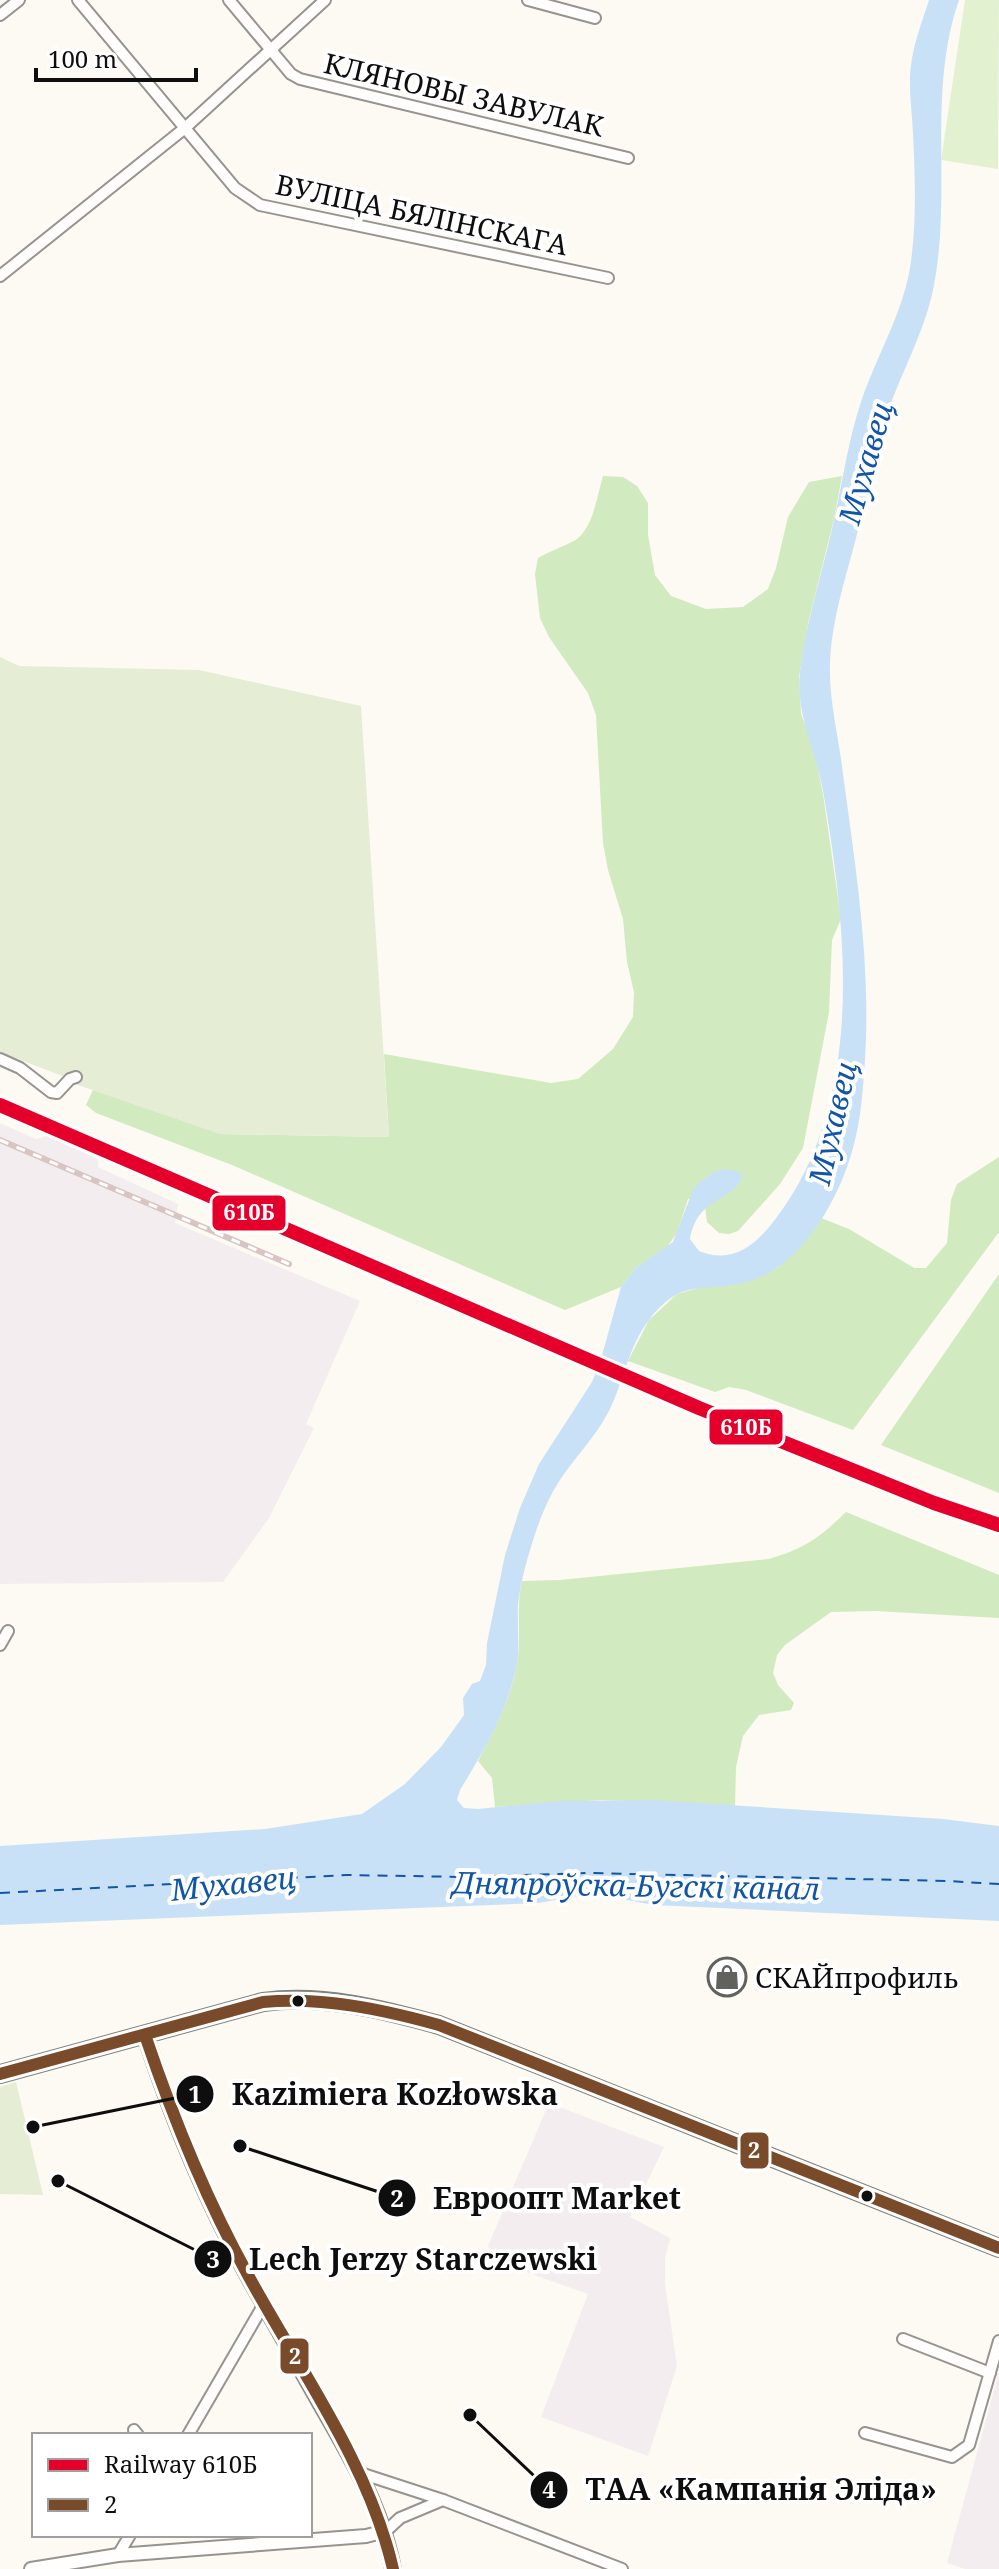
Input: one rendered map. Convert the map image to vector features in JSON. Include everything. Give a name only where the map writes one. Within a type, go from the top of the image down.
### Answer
[{"type":"main road","points":[[0,2074],[239,2008],[282,1999],[324,2000],[439,2025],[999,2248]]},
{"type":"main road","points":[[145,2035],[189,2155],[239,2259],[360,2473],[386,2531],[393,2569]]},
{"type":"street","points":[[0,15],[19,0]]},
{"type":"street","name":"ВУЛІЦА БЯЛІНСКАГА","points":[[78,0],[235,188],[260,205],[608,278]]},
{"type":"street","name":"КЛЯНОВЫ ЗАВУЛАК","points":[[229,0],[291,74],[300,79],[628,158]]},
{"type":"street","points":[[0,276],[185,128],[325,0]]},
{"type":"street","points":[[528,0],[595,18]]},
{"type":"street","points":[[0,1059],[20,1068],[57,1093],[76,1077]]},
{"type":"street","points":[[0,1645],[8,1631]]},
{"type":"street","points":[[189,2433],[264,2304]]},
{"type":"street","points":[[903,2339],[990,2373]]},
{"type":"street","points":[[865,2433],[952,2457],[969,2445],[999,2341]]},
{"type":"street","points":[[360,2473],[443,2500],[617,2568]]},
{"type":"street","points":[[31,2569],[118,2555],[366,2536],[386,2531],[400,2518],[443,2500]]},
{"type":"street","points":[[118,2555],[129,2537]]},
{"type":"shaded area","points":[[0,1123],[36,1139],[47,1136],[98,1159],[98,1167],[178,1204],[175,1223],[360,1301],[306,1424],[314,1428],[269,1518],[223,1582],[0,1584]]},
{"type":"shaded area","points":[[549,2103],[664,2147],[630,2217],[670,2238],[665,2258],[665,2284],[677,2366],[648,2456],[541,2417],[588,2294],[504,2264],[488,2246]]},
{"type":"shaded area","points":[[999,2372],[999,2569],[965,2569],[947,2563]]},
{"type":"green space","points":[[965,0],[999,0],[998,169],[941,160]]},
{"type":"green space","points":[[603,476],[623,477],[637,486],[648,503],[648,535],[655,575],[671,596],[706,609],[743,607],[768,589],[788,517],[809,482],[842,476],[799,677],[801,714],[814,749],[823,794],[841,919],[832,940],[829,1012],[803,1148],[780,1184],[738,1231],[729,1234],[719,1233],[707,1222],[705,1207],[715,1200],[688,1199],[677,1233],[667,1247],[637,1267],[621,1287],[565,1310],[232,1165],[96,1113],[86,1105],[93,1090],[221,1134],[389,1137],[384,1054],[551,1083],[578,1079],[613,1049],[633,1017],[634,992],[627,962],[623,919],[603,843],[596,715],[588,693],[549,637],[540,618],[535,574],[538,558],[574,541],[586,529]]},
{"type":"green space","points":[[0,657],[19,666],[199,670],[361,706],[389,1137],[220,1134],[78,1085],[70,1079],[0,1052]]},
{"type":"green space","points":[[999,1157],[999,1232],[853,1430],[746,1390],[729,1387],[715,1392],[628,1361],[649,1320],[677,1294],[705,1286],[720,1286],[778,1267],[806,1240],[821,1218],[849,1229],[914,1268],[926,1268],[947,1243],[951,1200],[957,1184]]},
{"type":"green space","points":[[999,1274],[999,1493],[881,1445]]},
{"type":"green space","points":[[846,1512],[999,1575],[999,1618],[876,1611],[831,1612],[785,1645],[777,1655],[773,1673],[778,1685],[794,1703],[791,1710],[759,1715],[743,1736],[736,1767],[735,1806],[601,1800],[495,1807],[492,1778],[478,1761],[503,1710],[516,1670],[522,1581],[769,1559],[811,1541]]},
{"type":"green space","points":[[16,2082],[43,2195],[0,2194],[0,2087]]},
{"type":"water","points":[[929,0],[959,0],[949,35],[944,70],[941,213],[934,285],[921,331],[880,436],[840,597],[831,649],[831,693],[857,881],[866,988],[863,1082],[853,1148],[827,1210],[815,1229],[784,1262],[746,1282],[694,1289],[672,1297],[642,1330],[609,1411],[558,1483],[542,1514],[520,1591],[518,1657],[508,1698],[457,1800],[464,1808],[478,1809],[559,1801],[653,1800],[943,1819],[999,1826],[999,1921],[654,1905],[600,1895],[538,1903],[0,1925],[0,1846],[265,1829],[362,1814],[405,1784],[441,1747],[464,1715],[463,1698],[472,1684],[480,1681],[486,1665],[487,1643],[505,1555],[520,1508],[539,1464],[592,1382],[621,1287],[637,1267],[673,1242],[694,1187],[714,1172],[724,1169],[740,1172],[742,1177],[732,1191],[700,1214],[690,1239],[699,1251],[723,1255],[744,1249],[761,1236],[777,1217],[806,1170],[825,1120],[837,1066],[842,1011],[842,955],[832,844],[820,776],[800,703],[800,672],[810,615],[856,417],[895,319],[910,268],[915,200],[910,74],[914,48]]},
{"type":"ferry route","points":[[0,1893],[347,1875],[466,1877],[589,1873],[999,1884]]},
{"type":"railway","points":[[0,1140],[289,1264]]},
{"type":"rail line","name":"610Б","points":[[0,1105],[699,1408],[934,1503],[999,1525]]},
{"type":"transit line","name":"2","points":[[0,2074],[263,2002],[308,2001],[374,2009],[439,2025],[999,2248]]},
{"type":"transit line","name":"2","points":[[145,2035],[204,2188],[248,2275],[350,2455],[382,2530],[393,2569]]},
{"type":"place","name":"СКАЙпрофиль","points":[[727,1977]]},
{"type":"place","name":"Kazimiera Kozłowska","points":[[33,2127]]},
{"type":"place","name":"Евроопт Market","points":[[240,2146]]},
{"type":"place","name":"Lech Jerzy Starczewski","points":[[58,2181]]},
{"type":"place","name":"ТАА «Кампанія Эліда»","points":[[470,2415]]},
{"type":"water label","name":"Мухавец","points":[[865,463]]},
{"type":"water label","name":"Мухавец","points":[[832,1123]]},
{"type":"water label","name":"Мухавец","points":[[233,1883]]},
{"type":"water label","name":"Дняпроўска-Бугскі канал","points":[[636,1885]]}]
